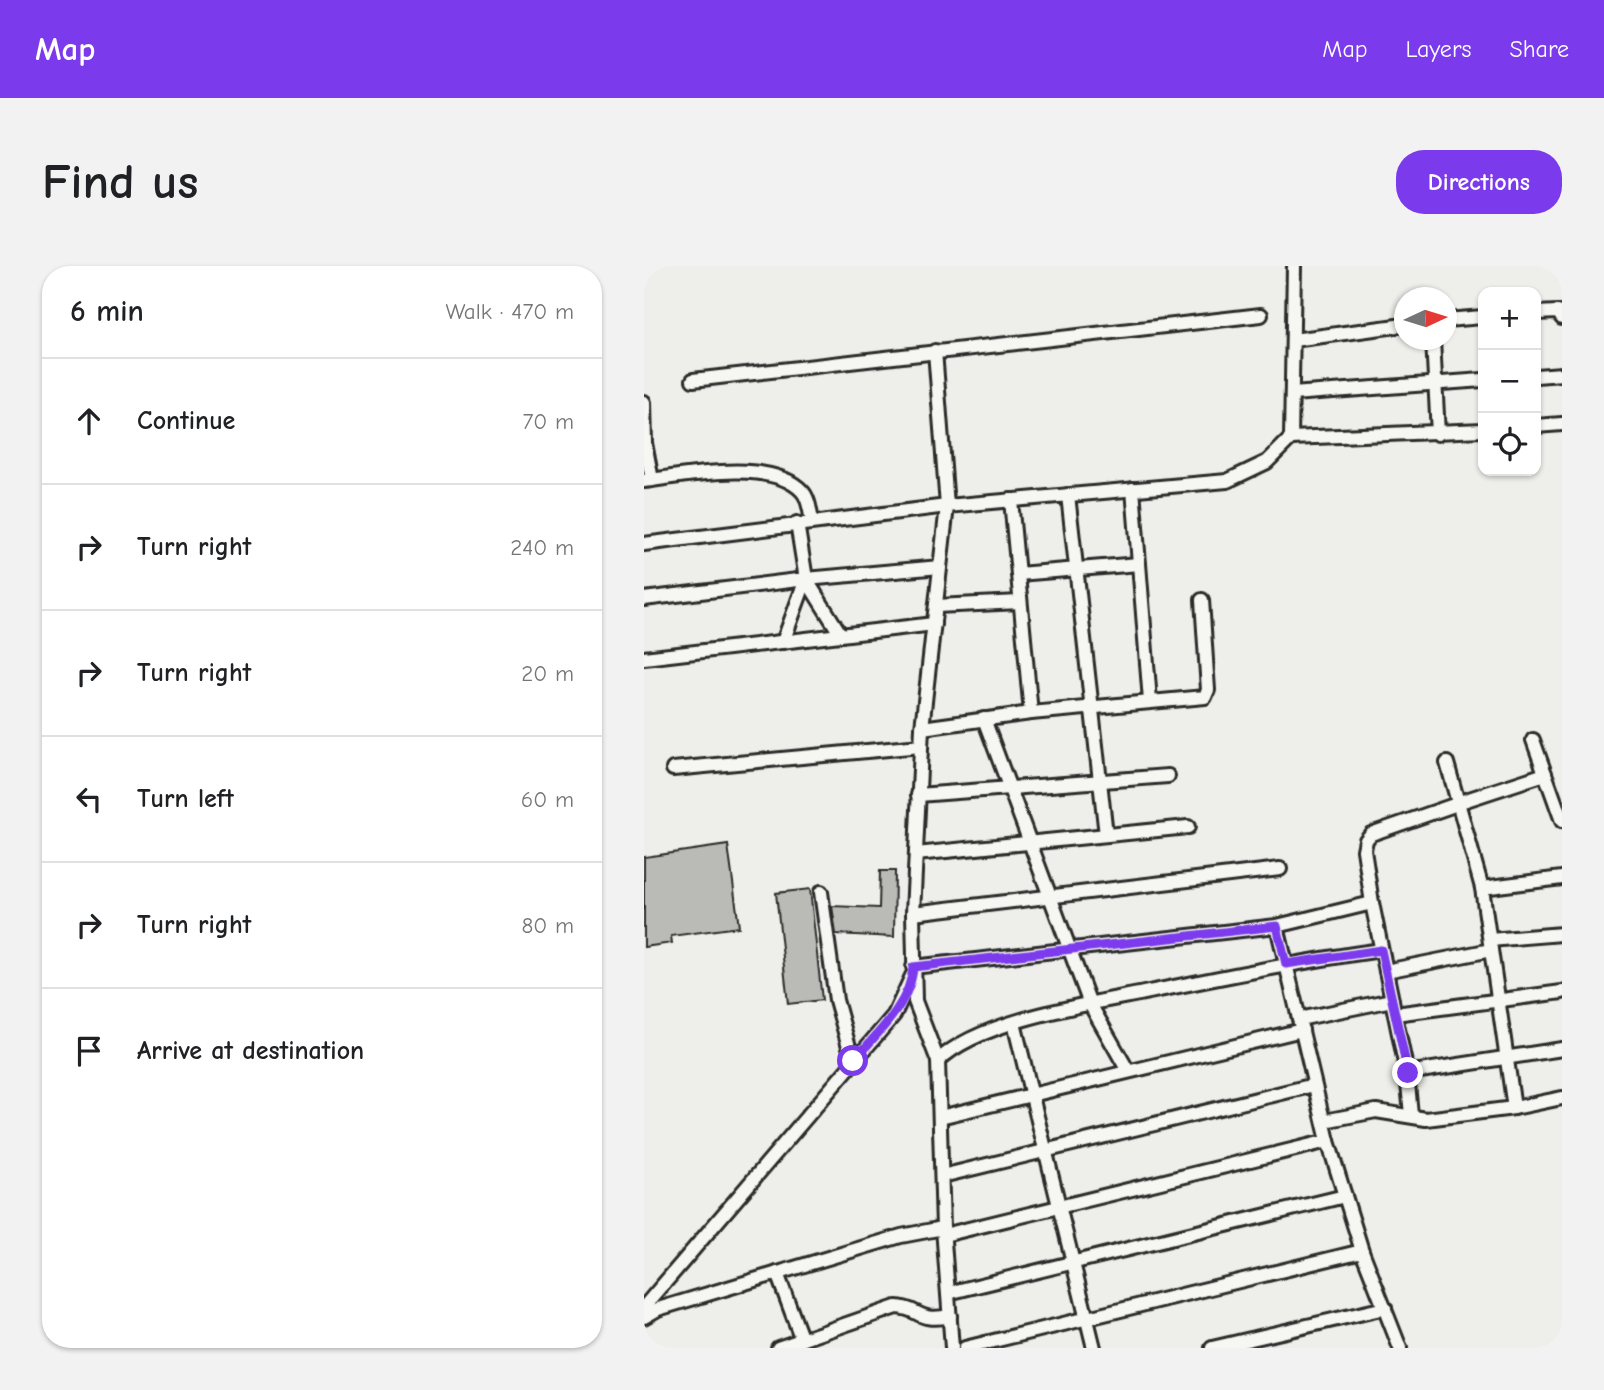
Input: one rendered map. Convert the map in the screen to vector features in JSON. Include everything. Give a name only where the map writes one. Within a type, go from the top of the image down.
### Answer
[{"type":"street","points":[[1291,438],[1294,266]]},
{"type":"street","points":[[1541,313],[1558,312],[1562,318]]},
{"type":"street","points":[[693,380],[1261,315]]},
{"type":"street","points":[[1457,319],[1478,317]]},
{"type":"street","points":[[1293,340],[1394,326]]},
{"type":"street","points":[[1433,350],[1438,434]]},
{"type":"street","points":[[935,351],[947,506],[922,728],[912,971],[915,1001],[938,1061],[944,1231],[952,1348]]},
{"type":"street","points":[[1541,376],[1562,374]]},
{"type":"street","points":[[1292,394],[1478,380]]},
{"type":"street","points":[[644,402],[648,481],[720,470],[783,479],[801,489],[807,498],[812,521]]},
{"type":"street","points":[[1541,426],[1562,424]]},
{"type":"street","points":[[644,544],[947,506],[1227,481],[1267,462],[1291,438],[1478,430]]},
{"type":"street","points":[[1133,489],[1150,701]]},
{"type":"street","points":[[1068,495],[1107,835]]},
{"type":"street","points":[[1011,500],[1031,713]]},
{"type":"street","points":[[797,523],[806,579],[841,635]]},
{"type":"street","points":[[1018,574],[1139,564]]},
{"type":"street","points":[[644,599],[806,579],[940,567]]},
{"type":"street","points":[[783,642],[806,579]]},
{"type":"street","points":[[922,728],[1031,713],[1150,701],[1200,699],[1208,690],[1202,600]]},
{"type":"street","points":[[936,606],[1020,602]]},
{"type":"street","points":[[644,658],[934,624]]},
{"type":"street","points":[[984,719],[1090,1004],[1128,1071]]},
{"type":"street","points":[[1534,740],[1562,821]]},
{"type":"street","points":[[673,769],[921,746]]},
{"type":"street","points":[[1447,763],[1482,888],[1514,1108]]},
{"type":"street","points":[[1411,1115],[1408,1073],[1371,903],[1364,850],[1366,840],[1371,834],[1545,774]]},
{"type":"street","points":[[918,795],[1168,776]]},
{"type":"street","points":[[916,853],[1188,827]]},
{"type":"street","points":[[913,913],[1280,869]]},
{"type":"street","points":[[1482,888],[1562,878]]},
{"type":"street","points":[[821,892],[836,1000],[853,1061]]},
{"type":"street","points":[[912,971],[1277,926],[1371,903]]},
{"type":"street","points":[[1277,926],[1328,1141],[1362,1251],[1400,1348]]},
{"type":"street","points":[[1386,971],[1490,945],[1562,934]]},
{"type":"street","points":[[938,1061],[949,1049],[1014,1023],[1090,1004],[1286,964],[1381,950]]},
{"type":"street","points":[[644,1307],[894,1015],[912,971]]},
{"type":"street","points":[[1395,1014],[1562,992]]},
{"type":"street","points":[[940,1117],[1128,1071],[1392,1000]]},
{"type":"street","points":[[1014,1023],[1094,1348]]},
{"type":"street","points":[[1408,1073],[1562,1049]]},
{"type":"street","points":[[942,1176],[1314,1085]]},
{"type":"street","points":[[1324,1121],[1376,1111],[1426,1119],[1514,1108],[1562,1098]]},
{"type":"street","points":[[644,1317],[658,1309],[901,1236],[944,1231],[1061,1206],[1328,1141]]},
{"type":"street","points":[[948,1293],[1345,1196]]},
{"type":"street","points":[[965,1348],[1362,1251]]},
{"type":"street","points":[[777,1273],[802,1340]]},
{"type":"street","points":[[778,1348],[896,1307],[906,1307],[920,1317],[933,1319],[950,1316]]},
{"type":"street","points":[[1212,1348],[1385,1308]]},
{"type":"building","points":[[728,845],[739,927],[671,936],[672,943],[644,947],[644,857]]},
{"type":"building","points":[[880,871],[895,871],[894,937],[836,934],[832,906],[879,908]]},
{"type":"building","points":[[810,889],[822,1000],[788,1004],[776,893]]},
{"type":"route","points":[[853,1061],[894,1015],[913,967],[1277,926],[1286,964],[1381,950],[1408,1073]]}]
